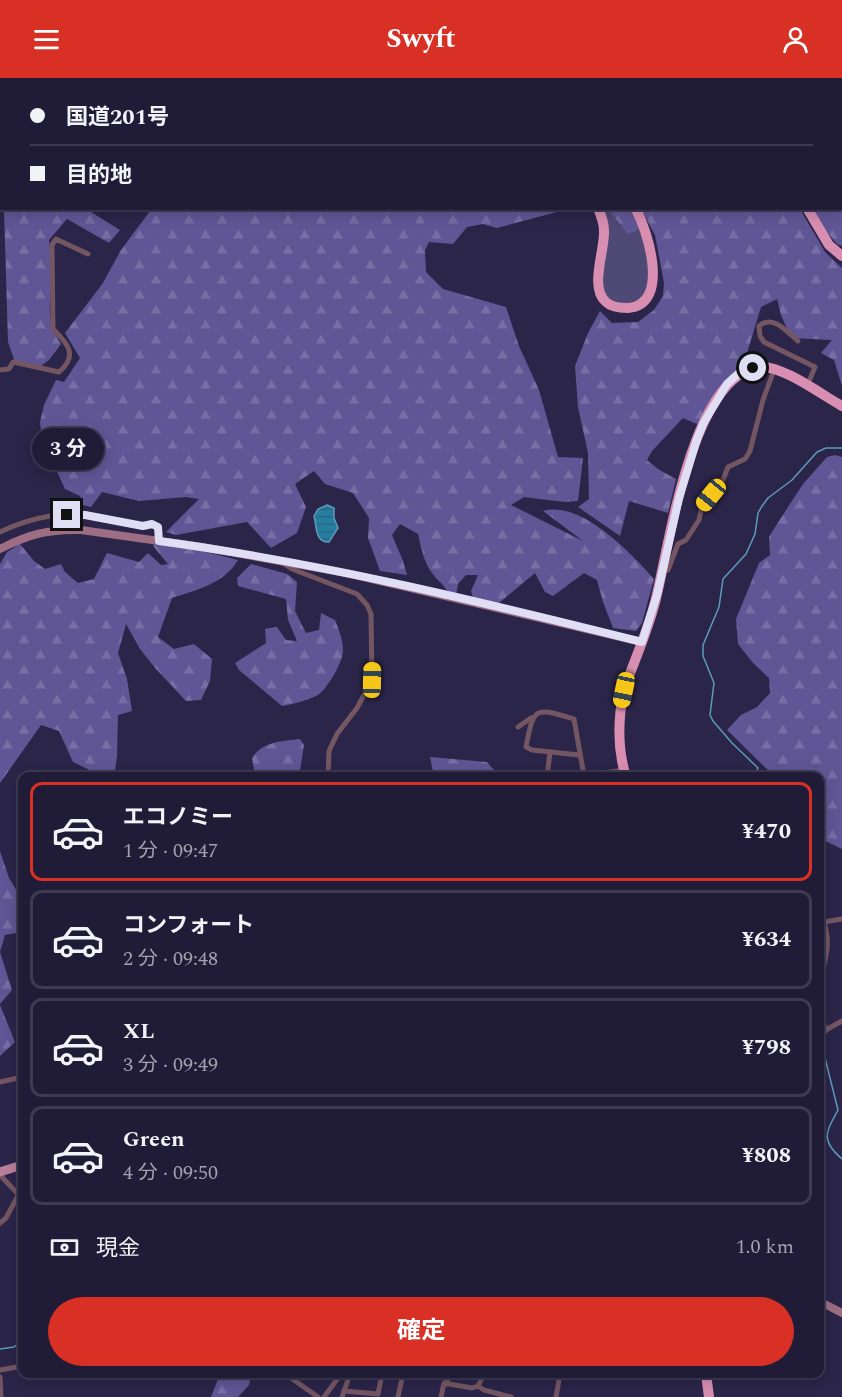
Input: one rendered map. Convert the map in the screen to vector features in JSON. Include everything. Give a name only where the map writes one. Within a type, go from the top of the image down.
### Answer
[{"type":"highway","points":[[599,210],[604,230],[598,287],[605,301],[627,308],[643,302],[650,294],[652,286],[653,266],[648,240],[636,210]]},
{"type":"highway","points":[[808,210],[829,245],[842,256]]},
{"type":"highway","points":[[625,772],[620,736],[624,690],[657,595],[689,460],[704,422],[721,393],[733,378],[762,366],[774,368],[842,405]]},
{"type":"highway","points":[[707,1378],[709,1397]]},
{"type":"main road","points":[[0,1173],[18,1166]]},
{"type":"street","points":[[0,370],[9,369],[14,362],[59,372],[65,367],[70,348],[53,329],[52,245],[56,239],[88,254]]},
{"type":"street","points":[[798,341],[776,322],[763,323],[759,326],[760,336],[764,342],[815,367],[807,386]]},
{"type":"street","points":[[662,570],[668,570],[678,544],[686,540],[699,520],[702,506],[723,480],[728,467],[745,459],[750,451],[762,400],[774,368]]},
{"type":"street","points":[[0,532],[27,521],[49,516],[85,515],[131,525],[152,524],[158,527],[159,541]]},
{"type":"street","points":[[27,521],[28,536]]},
{"type":"street","points":[[0,549],[45,531],[81,530],[159,541],[277,559],[346,573],[642,642]]},
{"type":"street","points":[[277,559],[292,569],[357,594],[368,605],[371,614],[372,680],[357,708],[333,742],[329,751],[328,772]]},
{"type":"street","points":[[518,728],[543,710],[574,719],[583,772]]},
{"type":"street","points":[[534,716],[525,747],[532,750],[579,755]]},
{"type":"street","points":[[548,772],[550,752]]},
{"type":"street","points":[[824,962],[828,934],[824,922],[842,919]]},
{"type":"street","points":[[824,1032],[842,1021]]},
{"type":"street","points":[[824,1025],[826,1030]]},
{"type":"street","points":[[0,1082],[18,1078]]},
{"type":"street","points":[[0,1173],[18,1194]]},
{"type":"street","points":[[0,1223],[6,1218],[18,1197]]},
{"type":"street","points":[[824,1304],[842,1313]]},
{"type":"street","points":[[0,1370],[18,1367]]},
{"type":"street","points":[[0,1377],[1,1397]]},
{"type":"street","points":[[291,1378],[318,1397]]},
{"type":"street","points":[[324,1397],[338,1378]]},
{"type":"street","points":[[349,1378],[343,1394],[378,1394],[381,1378]]},
{"type":"street","points":[[398,1397],[402,1378]]},
{"type":"street","points":[[447,1384],[448,1378]]},
{"type":"street","points":[[478,1386],[482,1378]]},
{"type":"street","points":[[556,1397],[559,1378]]},
{"type":"street","points":[[441,1397],[444,1383],[472,1388],[478,1386],[511,1397]]},
{"type":"shaded area","points":[[602,210],[629,210],[644,241],[649,263],[644,298],[630,303],[617,303],[607,297],[602,282]]},
{"type":"green space","points":[[4,210],[88,210],[120,230],[109,243],[67,219],[49,240],[52,264],[50,315],[55,334],[61,344],[50,359],[37,369],[15,362],[8,342]]},
{"type":"green space","points":[[564,210],[497,228],[483,224],[467,227],[453,244],[429,242],[425,250],[426,272],[443,289],[506,307],[519,346],[539,390],[558,457],[583,458],[578,501],[565,502],[524,497],[511,505],[583,541],[543,511],[558,510],[573,513],[604,531],[632,556],[654,579],[642,623],[636,631],[613,628],[597,580],[584,573],[553,596],[545,592],[535,573],[499,603],[475,603],[471,591],[478,575],[466,575],[458,584],[456,596],[447,590],[428,567],[418,534],[400,524],[392,535],[407,575],[380,571],[368,538],[369,518],[353,493],[325,484],[314,471],[295,484],[306,507],[297,533],[271,548],[247,522],[176,535],[166,532],[199,499],[186,497],[139,501],[102,492],[91,507],[83,505],[80,496],[65,489],[42,439],[40,422],[44,405],[56,380],[64,382],[80,358],[65,333],[103,283],[121,250],[150,211]]},
{"type":"green space","points":[[609,210],[631,210],[641,228],[628,234]]},
{"type":"green space","points":[[642,210],[801,210],[825,252],[842,268],[842,386],[834,360],[821,353],[832,340],[791,338],[777,299],[761,307],[744,363],[727,382],[697,424],[683,418],[652,451],[647,460],[676,479],[668,513],[629,501],[620,536],[578,507],[589,499],[588,453],[578,407],[575,366],[588,333],[600,311],[612,323],[638,322],[654,310],[663,296],[664,283],[655,235]]},
{"type":"green space","points":[[811,210],[842,210],[842,246],[837,244],[814,217]]},
{"type":"green space","points":[[835,455],[842,457],[842,849],[824,840],[824,772],[770,772],[727,730],[741,715],[757,707],[770,693],[769,678],[738,644],[736,619],[759,563],[770,555],[769,537],[803,484],[827,457]]},
{"type":"green space","points":[[156,539],[238,560],[225,575],[217,580],[200,589],[172,598],[158,637],[174,649],[194,644],[212,659],[210,681],[201,700],[186,701],[140,649],[126,624],[118,653],[127,679],[132,711],[118,715],[115,772],[94,772],[73,762],[59,731],[41,725],[0,783],[0,564],[7,552],[20,544],[34,561],[45,569],[61,564],[65,572],[78,583],[94,579],[107,553],[139,562],[148,553],[161,565],[168,564],[153,546]]},
{"type":"green space","points":[[251,564],[287,574],[297,582],[295,611],[306,633],[319,630],[321,613],[335,620],[342,639],[342,656],[334,675],[318,695],[282,706],[239,670],[235,663],[266,643],[265,629],[277,627],[286,640],[297,641],[288,620],[286,599],[238,586],[237,578]]},
{"type":"green space","points":[[300,739],[304,745],[300,772],[254,772],[252,758],[256,753],[267,745]]},
{"type":"green space","points":[[430,757],[487,762],[496,772],[433,772]]},
{"type":"green space","points":[[0,851],[9,878],[18,893],[18,933],[5,935],[0,952]]},
{"type":"green space","points":[[0,952],[12,990],[0,1004]]},
{"type":"green space","points":[[0,1005],[15,1042],[0,1056]]},
{"type":"green space","points":[[218,1378],[250,1378],[249,1385],[238,1397],[211,1397]]},
{"type":"water","points":[[327,505],[334,508],[334,518],[338,528],[329,542],[324,542],[319,537],[314,516],[318,509]]},
{"type":"waterway","points":[[756,772],[758,768],[732,743],[710,715],[714,683],[703,656],[703,645],[719,607],[723,579],[746,554],[755,534],[758,513],[762,506],[768,498],[792,480],[817,452],[826,448],[842,448]]},
{"type":"waterway","points":[[824,1054],[838,1110],[830,1124],[827,1136],[830,1146],[842,1159]]},
{"type":"waterway","points":[[0,1349],[14,1347],[18,1344]]},
{"type":"route","points":[[67,515],[85,515],[131,525],[152,524],[158,527],[159,541],[277,559],[346,573],[522,612],[642,642],[657,595],[689,460],[697,439],[704,422],[727,384],[738,374],[753,368]]}]
